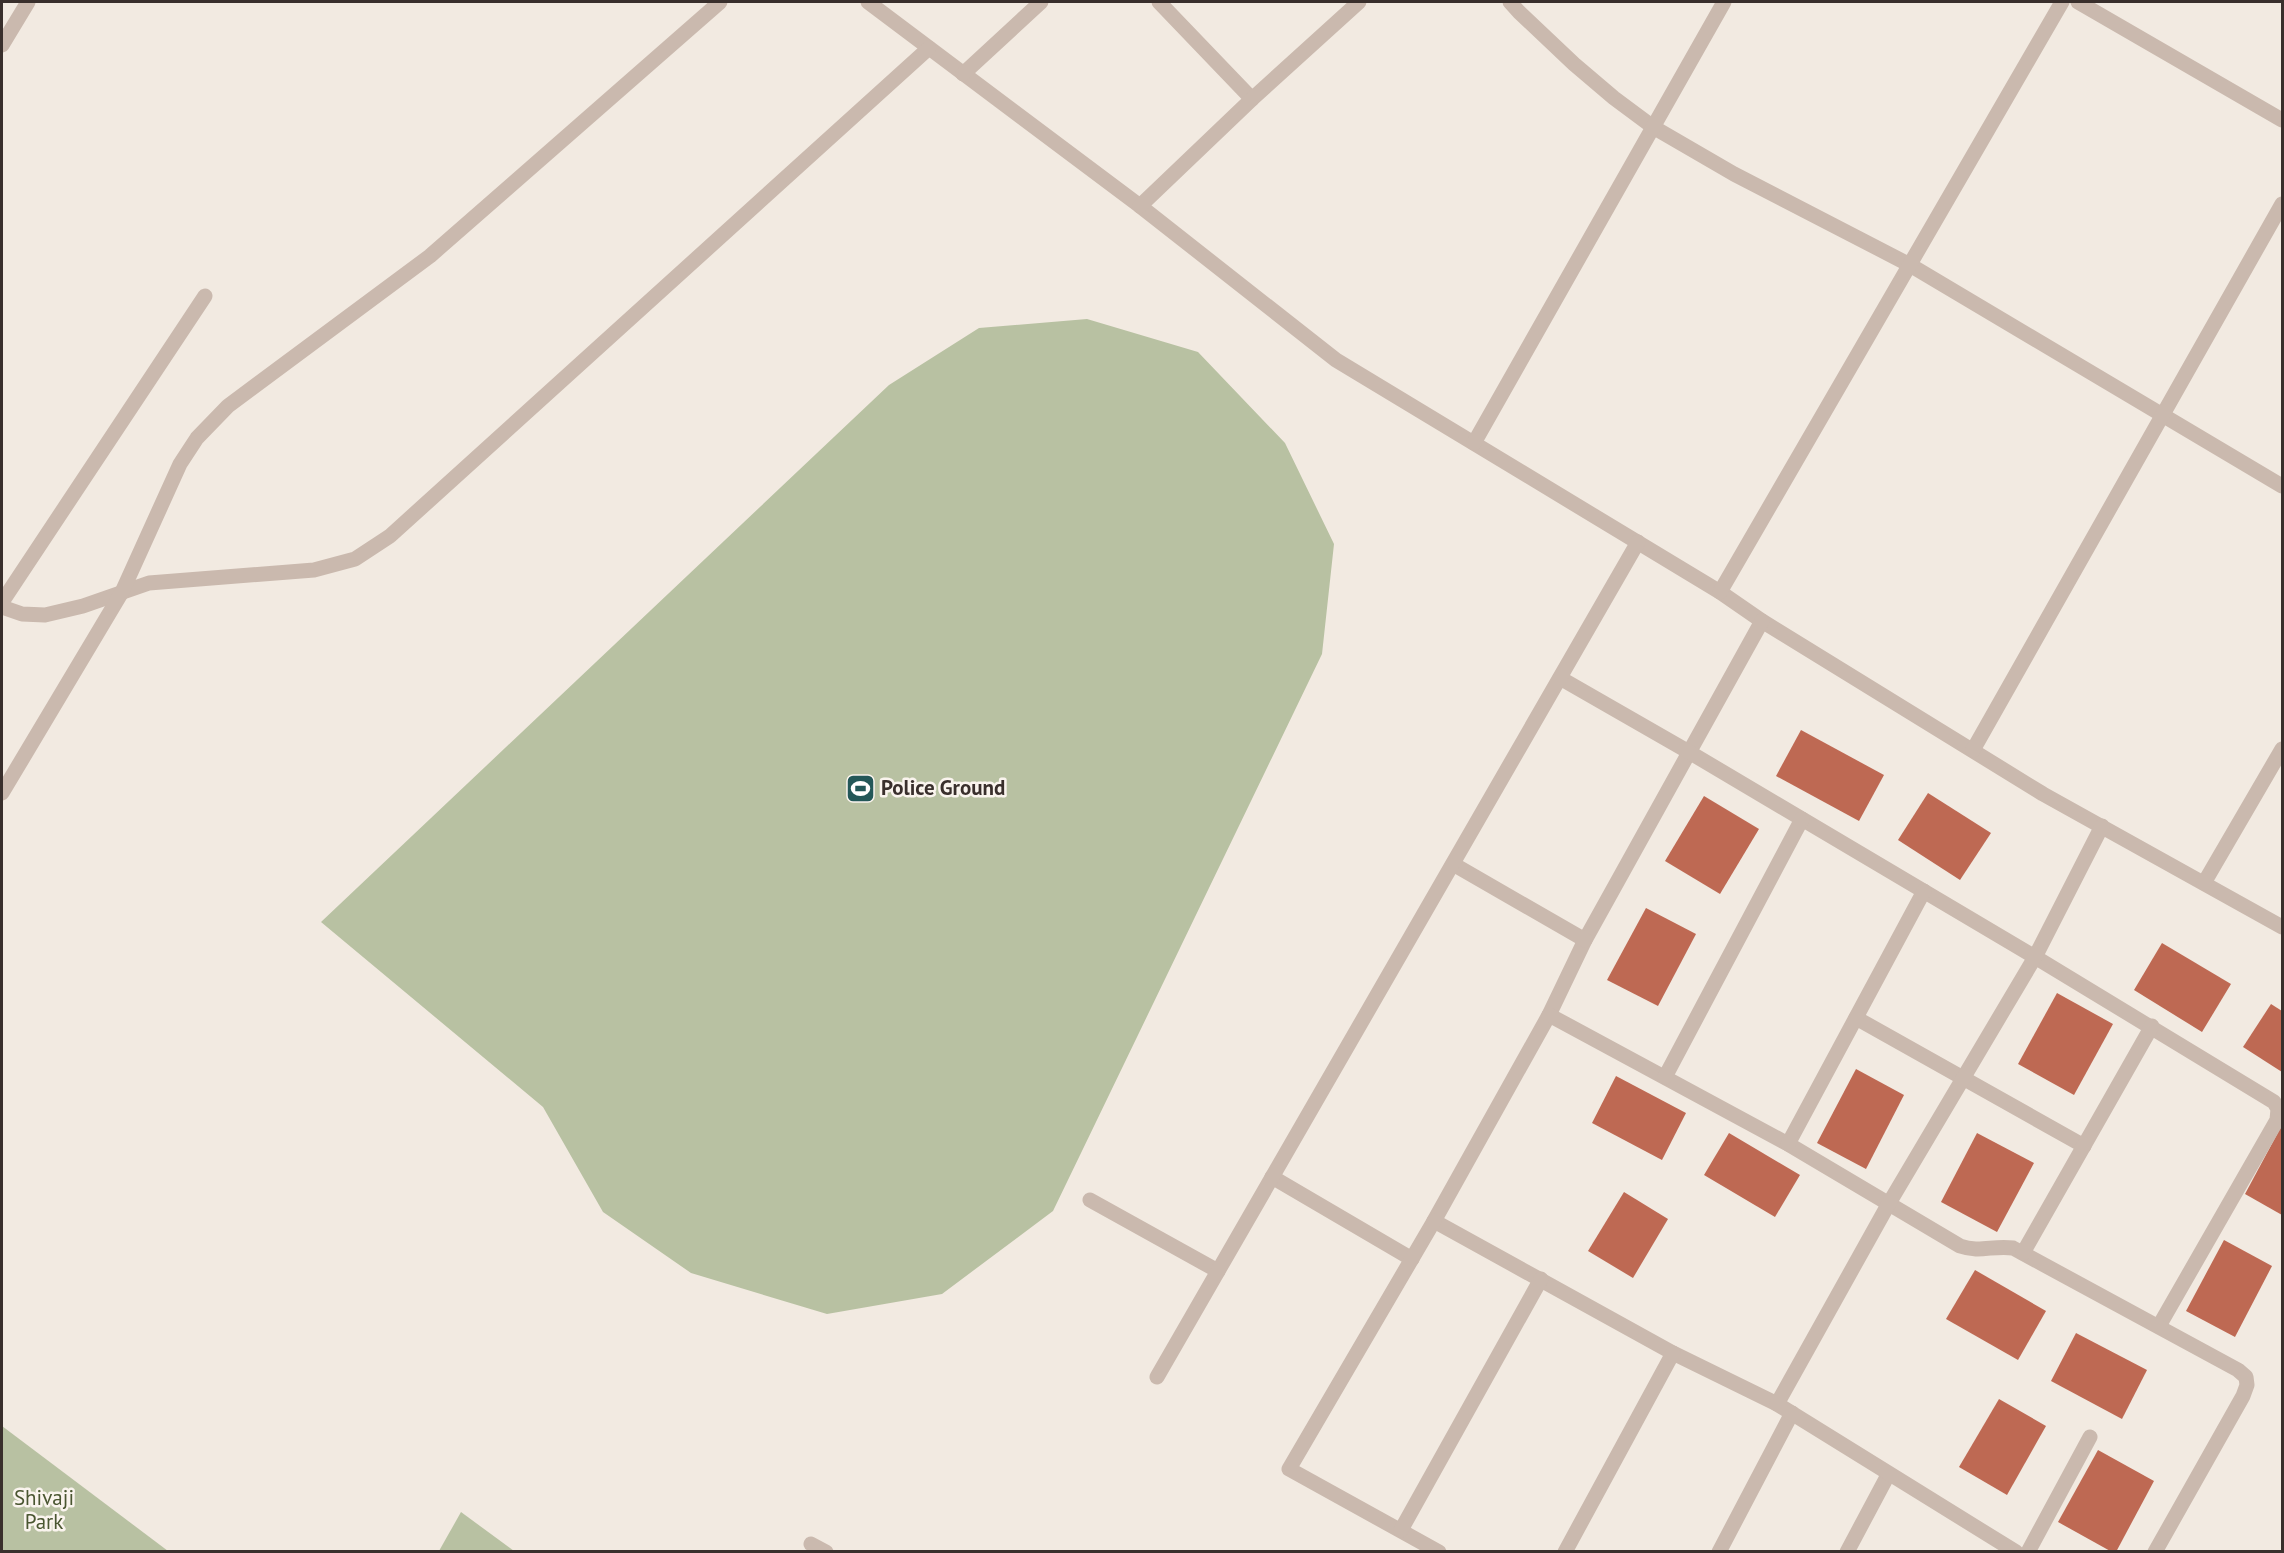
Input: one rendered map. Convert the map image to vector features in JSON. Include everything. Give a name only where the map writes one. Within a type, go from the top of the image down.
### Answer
[{"type":"street","points":[[2,45],[28,2]]},
{"type":"street","points":[[2,793],[122,592],[180,464],[197,438],[213,420],[228,406],[430,256],[720,2]]},
{"type":"street","points":[[868,2],[1140,206],[1336,360],[1720,592],[1762,621],[1973,750],[2102,826],[2283,927]]},
{"type":"street","points":[[963,74],[1041,2]]},
{"type":"street","points":[[1159,2],[1252,99]]},
{"type":"street","points":[[1140,206],[1252,99],[1359,2]]},
{"type":"street","points":[[1510,2],[1574,64],[1653,127],[1734,174],[1910,265],[2283,486]]},
{"type":"street","points":[[1474,443],[1724,2]]},
{"type":"street","points":[[1720,592],[2062,2]]},
{"type":"street","points":[[2078,2],[2283,120]]},
{"type":"street","points":[[2,607],[22,614],[45,615],[83,606],[149,583],[314,570],[355,559],[390,536],[929,48]]},
{"type":"street","points":[[1973,750],[2161,415],[2283,204]]},
{"type":"street","points":[[2,602],[205,296]]},
{"type":"street","points":[[1157,1377],[1638,542]]},
{"type":"street","points":[[1439,1551],[1289,1469],[1434,1221],[1549,1015],[1585,940],[1762,621]]},
{"type":"street","points":[[1560,678],[1689,752],[2269,1097],[2278,1109],[2277,1120],[2159,1326]]},
{"type":"street","points":[[2204,883],[2283,749]]},
{"type":"street","points":[[1665,1077],[1802,819]]},
{"type":"street","points":[[1777,1404],[1888,1205],[2035,957],[2102,826]]},
{"type":"street","points":[[1453,864],[1585,940]]},
{"type":"street","points":[[1788,1144],[1924,891]]},
{"type":"street","points":[[1549,1015],[1788,1144],[1960,1246],[1980,1251],[2005,1247],[2023,1253],[2159,1326],[2238,1370],[2246,1377],[2247,1385],[2242,1396],[2155,1551]]},
{"type":"street","points":[[1856,1018],[2084,1146]]},
{"type":"street","points":[[2023,1253],[2152,1026]]},
{"type":"street","points":[[1272,1177],[1412,1259]]},
{"type":"street","points":[[1090,1200],[1218,1271]]},
{"type":"street","points":[[1434,1221],[1673,1353],[1777,1404],[1888,1475],[2016,1551]]},
{"type":"street","points":[[1401,1530],[1541,1279]]},
{"type":"street","points":[[1565,1551],[1673,1353]]},
{"type":"street","points":[[1719,1551],[1792,1413]]},
{"type":"street","points":[[2028,1551],[2090,1437]]},
{"type":"street","points":[[1847,1551],[1888,1475]]},
{"type":"street","points":[[811,1544],[826,1551]]},
{"type":"green space","name":"Police Ground","points":[[1087,319],[1198,352],[1285,443],[1334,544],[1322,654],[1053,1211],[942,1294],[827,1314],[691,1273],[603,1212],[543,1107],[321,922],[889,385],[979,328]]},
{"type":"green space","name":"Shivaji Park","points":[[2,1426],[168,1551],[2,1551]]},
{"type":"green space","points":[[461,1512],[514,1551],[439,1551]]},
{"type":"building","points":[[1801,730],[1884,775],[1859,821],[1776,776]]},
{"type":"building","points":[[1928,793],[1991,833],[1960,880],[1898,840]]},
{"type":"building","points":[[1704,796],[1759,829],[1720,894],[1665,861]]},
{"type":"building","points":[[1646,908],[1696,934],[1658,1006],[1607,980]]},
{"type":"building","points":[[2162,943],[2231,984],[2202,1032],[2134,990]]},
{"type":"building","points":[[2057,993],[2113,1024],[2074,1095],[2018,1064]]},
{"type":"building","points":[[2271,1004],[2282,1011],[2282,1072],[2243,1047]]},
{"type":"building","points":[[1856,1069],[1904,1095],[1866,1169],[1817,1143]]},
{"type":"building","points":[[1616,1076],[1686,1113],[1662,1160],[1592,1123]]},
{"type":"building","points":[[2282,1125],[2282,1215],[2245,1194]]},
{"type":"building","points":[[1729,1133],[1800,1175],[1775,1217],[1704,1175]]},
{"type":"building","points":[[1977,1133],[2034,1163],[1997,1232],[1941,1202]]},
{"type":"building","points":[[1624,1192],[1668,1219],[1633,1278],[1588,1251]]},
{"type":"building","points":[[2224,1240],[2272,1266],[2235,1337],[2186,1311]]},
{"type":"building","points":[[1975,1270],[2046,1311],[2018,1360],[1946,1319]]},
{"type":"building","points":[[2076,1333],[2147,1370],[2122,1419],[2051,1381]]},
{"type":"building","points":[[1999,1399],[2046,1426],[2007,1495],[1959,1467]]},
{"type":"building","points":[[2098,1450],[2154,1481],[2116,1552],[2112,1552],[2058,1522]]},
{"type":"place","name":"Police Ground","points":[[860,788]]}]
